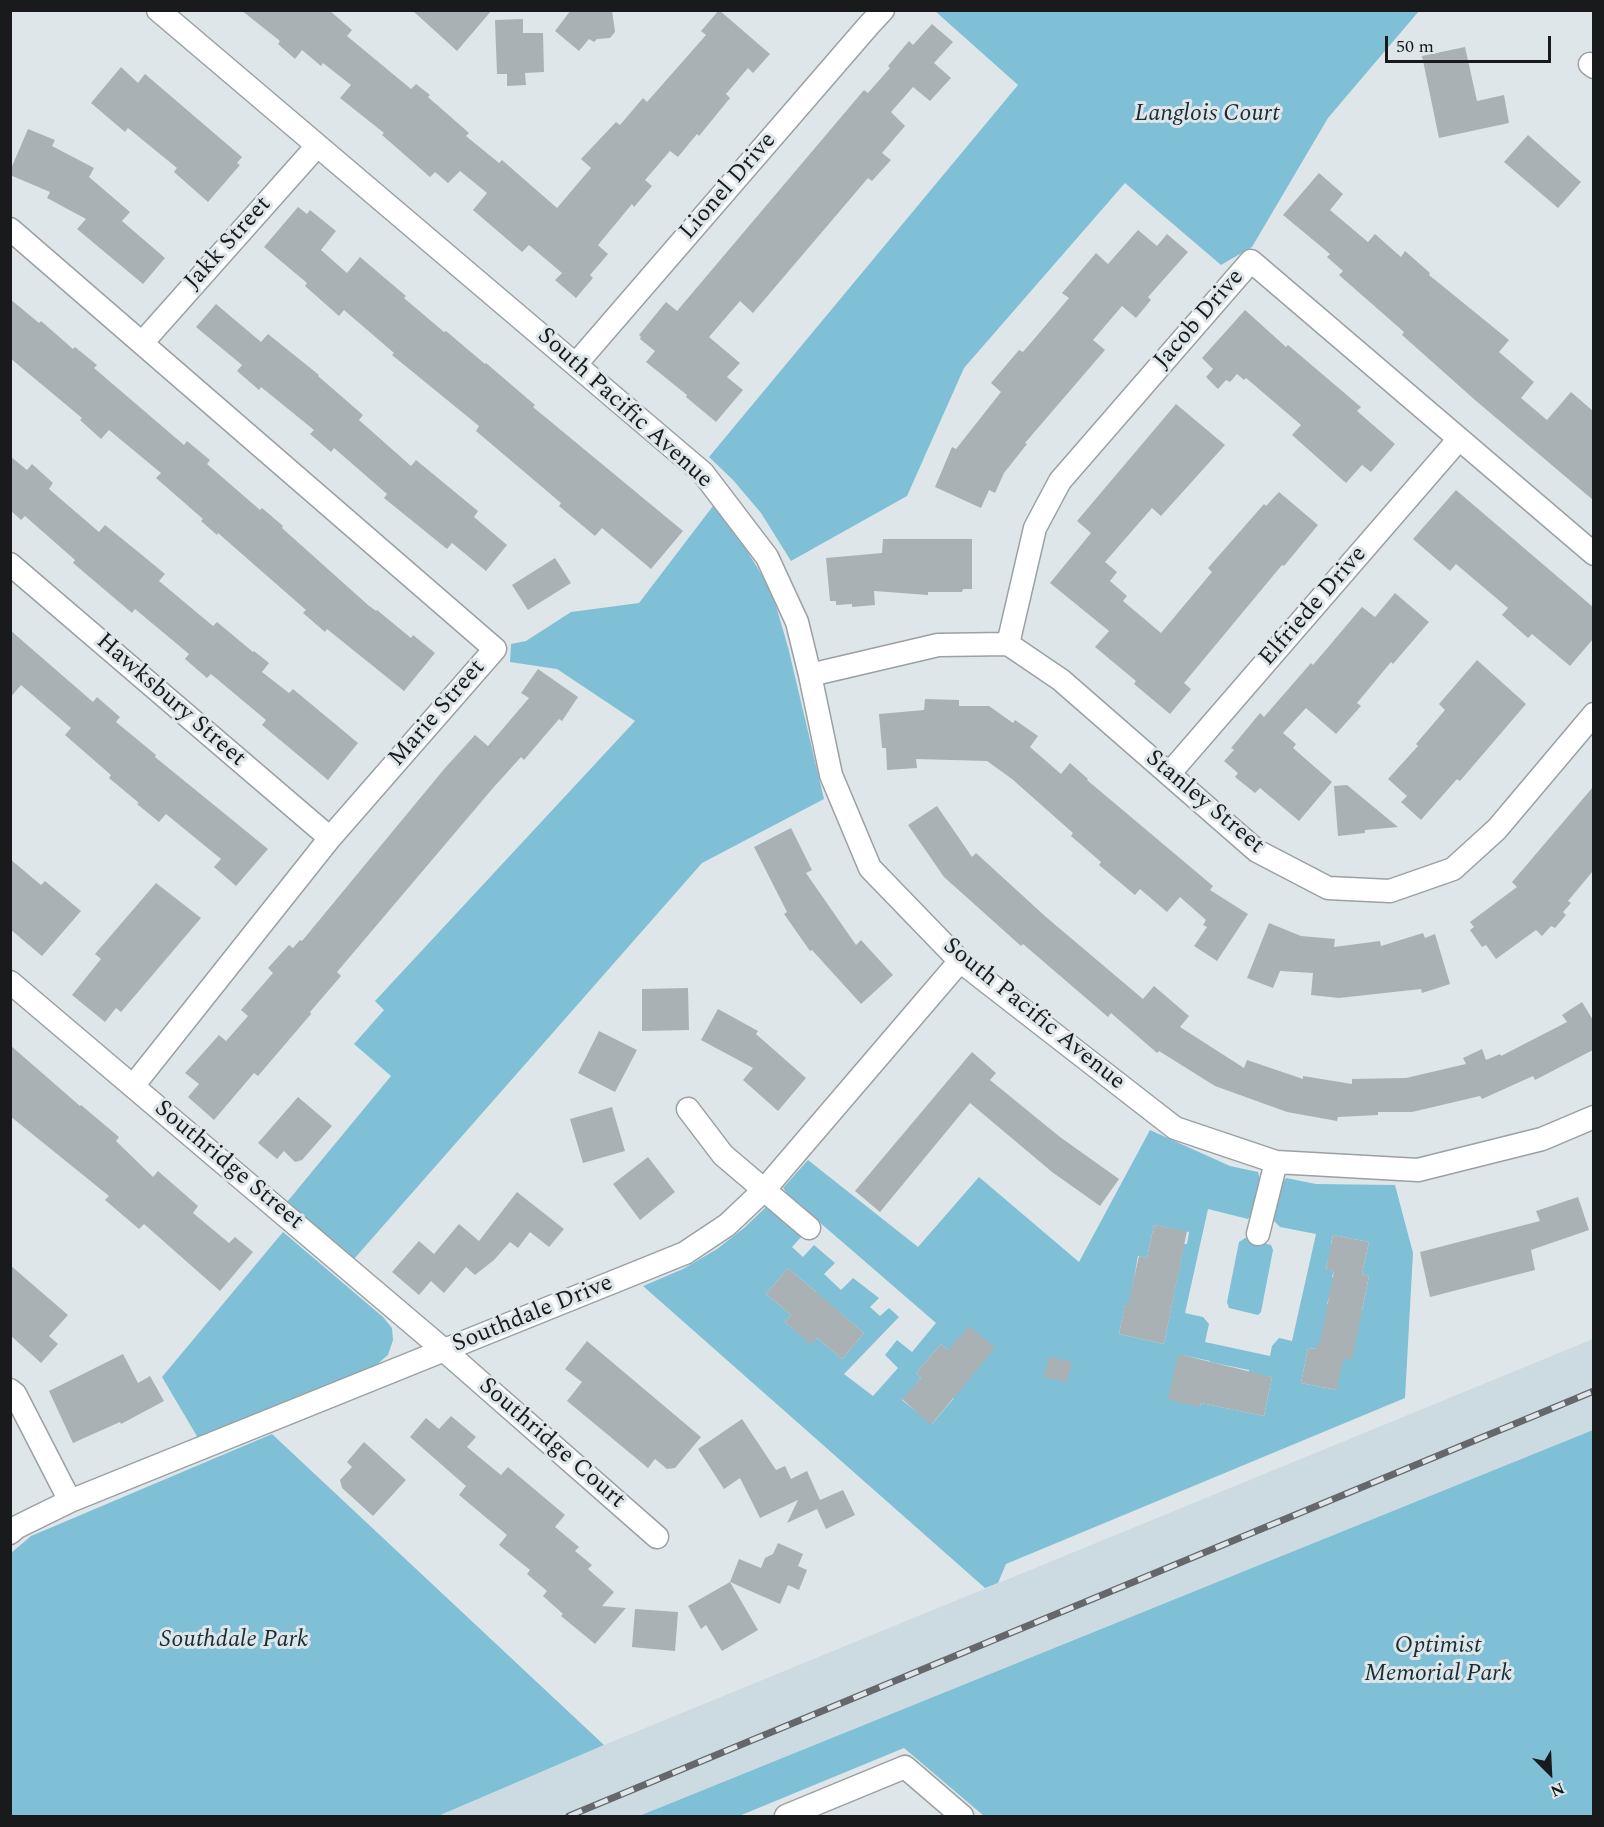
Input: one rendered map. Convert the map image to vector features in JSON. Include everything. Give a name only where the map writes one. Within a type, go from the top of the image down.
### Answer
[{"type":"street","name":"South Pacific Avenue","points":[[158,10],[703,473],[767,557],[797,622],[831,775],[870,868],[960,961],[1175,1128],[1276,1161],[1418,1170],[1542,1139],[1593,1117]]},
{"type":"street","name":"Lionel Drive","points":[[576,364],[861,33],[884,10]]},
{"type":"street","name":"Jakk Street","points":[[142,343],[317,146]]},
{"type":"street","points":[[10,229],[142,343]]},
{"type":"street","name":"Jacob Drive","points":[[1008,645],[1035,528],[1060,482],[1251,261],[1593,554]]},
{"type":"street","name":"Marie Street","points":[[133,1086],[330,838],[495,649],[142,343]]},
{"type":"street","name":"Elfriede Drive","points":[[1169,774],[1459,439]]},
{"type":"street","name":"Hawksbury Street","points":[[10,564],[330,838]]},
{"type":"street","points":[[810,675],[938,645],[1008,645]]},
{"type":"street","name":"Stanley Street","points":[[1008,645],[1061,680],[1257,851],[1328,888],[1390,891],[1452,868],[1497,829],[1593,714]]},
{"type":"street","name":"Southdale Drive","points":[[10,1533],[17,1527],[70,1501],[685,1253],[728,1225],[764,1190],[960,961]]},
{"type":"street","name":"Southridge Street","points":[[10,982],[445,1351]]},
{"type":"street","points":[[688,1109],[723,1155],[809,1228]]},
{"type":"street","points":[[1258,1234],[1276,1161]]},
{"type":"street","name":"Southridge Court","points":[[445,1351],[657,1537]]},
{"type":"street","points":[[10,1390],[15,1394],[70,1501]]},
{"type":"street","points":[[786,1816],[904,1767],[962,1816]]},
{"type":"shaded area","points":[[1593,1339],[1593,1430],[639,1816],[438,1816],[604,1745]]},
{"type":"green space","name":"Langlois Court","points":[[935,11],[1419,11],[1328,118],[1252,247],[1221,265],[1125,183],[964,368],[907,496],[791,561],[761,513],[733,480],[709,457],[1018,85]]},
{"type":"green space","points":[[713,506],[746,549],[763,577],[776,606],[824,799],[702,863],[354,1259],[287,1202],[391,1076],[354,1044],[384,1010],[375,1001],[635,721],[557,669],[510,662],[511,644],[526,641],[571,612],[639,603]]},
{"type":"green space","points":[[1150,1130],[1230,1166],[1258,1172],[1261,1184],[1255,1211],[1248,1219],[1208,1209],[1185,1313],[1203,1317],[1209,1324],[1205,1342],[1270,1356],[1272,1346],[1279,1338],[1292,1341],[1316,1234],[1280,1227],[1272,1219],[1279,1187],[1286,1178],[1316,1184],[1395,1185],[1413,1253],[1405,1398],[1006,1564],[998,1583],[985,1588],[643,1286],[683,1269],[717,1249],[766,1207],[775,1210],[803,1235],[792,1247],[803,1257],[814,1245],[835,1263],[824,1274],[841,1290],[853,1278],[879,1298],[870,1307],[880,1316],[889,1308],[899,1317],[844,1374],[873,1396],[898,1368],[885,1355],[897,1340],[912,1352],[936,1323],[788,1195],[783,1188],[808,1160],[918,1247],[979,1177],[1079,1262]],"holes":[[[1154,1225],[1189,1232],[1187,1244],[1184,1244],[1164,1344],[1119,1334],[1125,1305],[1133,1306],[1132,1290],[1138,1256],[1147,1258]],[[1333,1235],[1369,1242],[1362,1274],[1369,1276],[1362,1311],[1327,1304],[1335,1278],[1332,1277],[1334,1271],[1326,1269],[1334,1245],[1331,1244]],[[788,1268],[815,1291],[833,1316],[838,1311],[864,1333],[842,1359],[817,1338],[812,1344],[785,1322],[791,1315],[766,1294]],[[1320,1343],[1337,1390],[1301,1383],[1308,1348],[1316,1349]],[[941,1344],[948,1350],[948,1393],[954,1398],[932,1424],[902,1400],[921,1378],[916,1373]],[[1181,1355],[1272,1377],[1264,1416],[1201,1403],[1200,1407]]]},
{"type":"green space","points":[[283,1232],[383,1317],[392,1328],[393,1340],[388,1355],[375,1366],[198,1438],[162,1377]]},
{"type":"green space","points":[[1245,1238],[1271,1245],[1273,1250],[1261,1312],[1258,1315],[1229,1308],[1227,1302],[1239,1242]]},
{"type":"green space","name":"Optimist Memorial Park","points":[[1593,1430],[1593,1816],[984,1816],[904,1748],[739,1816],[639,1816]]},
{"type":"green space","name":"Southdale Park","points":[[272,1434],[604,1745],[438,1816],[11,1816],[11,1553],[31,1536]]},
{"type":"building","points":[[241,10],[329,10],[352,30],[347,36],[411,89],[416,84],[430,95],[428,97],[469,133],[466,136],[499,163],[502,160],[557,208],[591,168],[581,159],[616,122],[620,125],[643,98],[647,102],[706,35],[701,31],[719,10],[770,54],[753,73],[748,68],[726,94],[730,98],[699,136],[697,134],[678,157],[670,151],[645,180],[652,186],[634,207],[632,204],[598,245],[608,254],[590,275],[593,278],[576,298],[555,280],[562,273],[529,245],[522,252],[473,210],[487,193],[460,171],[448,183],[435,172],[430,177],[382,135],[384,133],[340,98],[351,85],[323,63],[321,66],[302,50],[295,59],[278,44],[280,41]]},
{"type":"building","points":[[412,10],[492,10],[457,51]]},
{"type":"building","points":[[571,10],[612,10],[615,32],[610,38],[597,39],[594,42],[589,39],[579,51],[555,31]]},
{"type":"building","points":[[523,19],[523,33],[543,33],[544,72],[525,73],[526,85],[507,86],[507,74],[497,74],[495,20]]},
{"type":"building","points":[[932,24],[953,42],[934,63],[951,78],[930,101],[913,87],[891,112],[905,126],[882,153],[891,160],[872,181],[868,178],[753,313],[740,301],[709,337],[740,363],[727,377],[743,390],[716,422],[646,362],[655,351],[640,339],[639,335],[666,302],[677,311],[864,90],[868,93],[909,41],[913,45]]},
{"type":"building","points":[[1465,47],[1477,101],[1504,95],[1509,123],[1439,138],[1422,56]]},
{"type":"building","points":[[121,67],[138,83],[145,74],[242,157],[237,163],[240,165],[208,202],[174,172],[177,168],[128,128],[125,132],[91,103]]},
{"type":"building","points":[[28,129],[55,140],[52,146],[94,168],[89,177],[130,212],[122,221],[165,258],[143,284],[77,229],[86,219],[47,198],[50,192],[10,175]]},
{"type":"building","points":[[1528,135],[1581,182],[1558,208],[1504,162]]},
{"type":"building","points":[[1319,173],[1343,194],[1330,210],[1368,242],[1375,234],[1401,257],[1405,251],[1430,273],[1429,275],[1509,340],[1499,352],[1534,382],[1521,398],[1547,420],[1571,392],[1593,411],[1593,500],[1402,335],[1404,332],[1339,275],[1343,271],[1327,257],[1330,254],[1283,215]]},
{"type":"building","points":[[298,207],[307,214],[310,210],[336,231],[321,250],[347,273],[360,257],[444,332],[446,331],[486,363],[535,405],[533,407],[683,531],[651,569],[602,528],[595,536],[559,506],[561,503],[476,431],[479,426],[392,355],[394,353],[344,310],[339,316],[305,286],[307,283],[264,247]]},
{"type":"building","points":[[1138,230],[1157,246],[1167,234],[1188,252],[1148,297],[1151,300],[1136,318],[1122,306],[1093,340],[1105,350],[1025,443],[1027,444],[1004,473],[995,493],[989,490],[981,508],[935,487],[952,447],[956,449],[1001,392],[991,383],[1019,350],[1023,352],[1069,298],[1062,293],[1096,253],[1108,264]]},
{"type":"building","points":[[10,299],[97,365],[94,368],[184,445],[187,441],[210,460],[207,464],[260,510],[262,508],[283,526],[282,528],[368,605],[411,638],[413,635],[435,653],[404,691],[327,629],[325,632],[303,613],[306,610],[218,533],[217,535],[201,521],[203,519],[156,478],[161,473],[109,430],[101,439],[80,420],[82,418],[10,358]]},
{"type":"building","points":[[216,304],[261,342],[268,334],[319,375],[363,415],[359,420],[411,466],[416,460],[478,511],[474,517],[507,545],[486,571],[452,543],[447,549],[384,498],[387,494],[334,448],[331,452],[310,434],[314,430],[261,387],[259,390],[237,371],[242,365],[196,327]]},
{"type":"building","points":[[1245,310],[1286,347],[1288,345],[1361,407],[1357,411],[1395,444],[1371,472],[1362,465],[1346,483],[1292,435],[1301,425],[1246,378],[1244,380],[1237,374],[1230,382],[1226,380],[1218,389],[1206,377],[1213,369],[1202,358]]},
{"type":"building","points":[[1176,404],[1225,445],[1161,516],[1152,508],[1105,562],[1117,572],[1110,581],[1127,596],[1123,601],[1161,633],[1212,572],[1208,568],[1264,504],[1266,506],[1279,492],[1318,525],[1184,683],[1191,689],[1170,714],[1134,684],[1136,681],[1095,647],[1109,631],[1050,583],[1091,533],[1077,521]]},
{"type":"building","points":[[10,456],[27,470],[32,464],[53,483],[49,489],[99,532],[105,525],[165,574],[159,581],[213,626],[217,622],[269,663],[262,672],[289,693],[293,689],[358,743],[328,780],[262,725],[266,720],[211,674],[207,678],[185,659],[189,654],[135,609],[132,613],[73,563],[75,560],[25,516],[21,520],[10,510]]},
{"type":"building","points":[[1456,490],[1593,607],[1593,639],[1570,666],[1532,634],[1528,638],[1502,615],[1508,608],[1456,564],[1450,571],[1413,539]]},
{"type":"building","points":[[883,539],[972,539],[972,589],[963,589],[962,592],[928,592],[928,595],[874,591],[875,605],[852,607],[852,604],[836,605],[836,601],[830,601],[826,558],[882,553]]},
{"type":"building","points":[[555,558],[571,583],[528,610],[512,585]]},
{"type":"building","points":[[1395,593],[1429,622],[1393,664],[1391,662],[1357,703],[1361,706],[1336,734],[1306,708],[1283,733],[1296,744],[1293,748],[1332,782],[1299,821],[1260,788],[1255,793],[1235,777],[1238,773],[1224,761],[1234,750],[1231,748],[1260,713],[1264,717],[1311,663],[1313,665],[1362,607],[1375,617]]},
{"type":"building","points":[[10,630],[93,702],[97,697],[120,717],[116,722],[156,755],[155,757],[268,849],[236,886],[214,867],[221,859],[166,814],[159,822],[137,804],[139,803],[109,778],[111,775],[65,735],[71,728],[21,685],[10,698]]},
{"type":"building","points":[[1477,660],[1526,704],[1460,781],[1457,779],[1421,820],[1401,802],[1407,796],[1388,779],[1418,746],[1416,744],[1445,710],[1439,704]]},
{"type":"building","points":[[538,669],[578,697],[562,721],[559,719],[524,760],[521,757],[493,788],[337,972],[341,976],[310,1012],[311,1014],[258,1076],[254,1073],[214,1120],[188,1097],[199,1084],[185,1073],[219,1035],[226,1041],[248,1016],[241,1010],[273,973],[268,968],[289,945],[293,948],[300,940],[302,941],[475,735],[488,746],[529,698],[521,693]]},
{"type":"building","points":[[925,699],[959,700],[959,706],[989,706],[1013,723],[1015,720],[1038,736],[1030,747],[1061,774],[1070,763],[1087,780],[1213,886],[1210,890],[1248,914],[1217,961],[1194,946],[1207,927],[1203,925],[1206,920],[1180,897],[1167,912],[1140,889],[1135,895],[1099,865],[1101,862],[1071,836],[1073,833],[1012,779],[987,761],[916,759],[917,768],[887,770],[886,748],[882,748],[879,714],[924,710]]},
{"type":"building","points":[[1347,785],[1398,827],[1365,830],[1365,833],[1338,836],[1334,786]]},
{"type":"building","points":[[1593,787],[1593,871],[1568,901],[1571,903],[1563,912],[1566,915],[1555,928],[1551,926],[1542,936],[1536,930],[1496,959],[1486,945],[1482,947],[1470,930],[1474,927],[1470,922],[1517,887],[1512,882]]},
{"type":"building","points":[[937,806],[972,857],[976,853],[1046,917],[1143,999],[1154,986],[1189,1016],[1180,1027],[1244,1068],[1247,1060],[1303,1079],[1303,1076],[1352,1084],[1352,1079],[1406,1078],[1466,1064],[1463,1058],[1482,1049],[1486,1060],[1500,1054],[1501,1056],[1567,1022],[1562,1015],[1582,1002],[1593,1020],[1593,1050],[1535,1080],[1533,1076],[1482,1099],[1480,1096],[1412,1112],[1378,1112],[1378,1115],[1338,1117],[1337,1121],[1287,1112],[1215,1086],[1159,1051],[1157,1053],[1111,1013],[1108,1017],[1023,944],[1021,946],[944,877],[908,825]]},
{"type":"building","points":[[791,828],[812,870],[806,873],[856,945],[861,940],[893,975],[861,1004],[812,950],[810,951],[784,914],[787,912],[754,847]]},
{"type":"building","points":[[10,859],[41,885],[45,881],[81,911],[42,956],[10,929]]},
{"type":"building","points":[[156,883],[201,918],[121,1012],[116,1008],[105,1022],[72,995],[101,959],[95,954]]},
{"type":"building","points":[[1269,923],[1301,936],[1335,939],[1334,947],[1380,941],[1381,946],[1423,933],[1425,938],[1435,934],[1450,984],[1422,993],[1421,989],[1339,998],[1311,995],[1313,973],[1280,971],[1273,988],[1247,978]]},
{"type":"building","points":[[688,988],[689,1030],[642,1031],[642,989]]},
{"type":"building","points":[[718,1009],[758,1031],[756,1034],[806,1078],[778,1111],[743,1080],[753,1068],[701,1040]]},
{"type":"building","points":[[599,1031],[637,1050],[615,1092],[578,1073]]},
{"type":"building","points":[[10,1045],[119,1137],[116,1141],[153,1177],[158,1171],[198,1206],[193,1213],[229,1243],[235,1237],[253,1252],[220,1291],[144,1224],[139,1229],[105,1200],[109,1196],[10,1116]]},
{"type":"building","points":[[972,1052],[996,1073],[990,1080],[1060,1137],[1119,1179],[1100,1206],[1052,1172],[970,1103],[880,1212],[855,1191]]},
{"type":"building","points":[[298,1097],[332,1126],[302,1160],[295,1162],[284,1151],[277,1159],[258,1143]]},
{"type":"building","points":[[612,1107],[625,1151],[583,1163],[570,1119]]},
{"type":"building","points":[[648,1157],[675,1192],[640,1220],[613,1184]]},
{"type":"building","points":[[517,1192],[564,1229],[549,1247],[530,1232],[518,1248],[510,1242],[494,1260],[475,1275],[466,1267],[444,1293],[431,1281],[419,1295],[392,1272],[419,1241],[434,1254],[459,1224],[479,1241]]},
{"type":"building","points":[[1578,1197],[1589,1230],[1531,1250],[1535,1270],[1430,1297],[1420,1252],[1540,1221],[1536,1211]]},
{"type":"building","points":[[1154,1225],[1187,1231],[1164,1344],[1119,1334],[1139,1256],[1147,1258]]},
{"type":"building","points":[[1333,1235],[1369,1242],[1362,1274],[1369,1276],[1352,1360],[1343,1358],[1337,1390],[1301,1383],[1308,1348],[1316,1349],[1317,1343],[1320,1343],[1334,1271],[1326,1270]]},
{"type":"building","points":[[10,1265],[68,1315],[49,1336],[58,1344],[41,1363],[10,1335]]},
{"type":"building","points":[[788,1268],[864,1333],[842,1359],[817,1338],[812,1345],[785,1322],[791,1315],[766,1294]]},
{"type":"building","points":[[969,1326],[995,1348],[931,1425],[902,1399],[921,1378],[916,1373],[941,1344],[948,1350]]},
{"type":"building","points":[[587,1341],[701,1437],[675,1468],[667,1469],[655,1459],[648,1468],[567,1401],[582,1382],[565,1369]]},
{"type":"building","points":[[123,1354],[138,1383],[150,1376],[164,1401],[121,1424],[120,1422],[73,1443],[49,1391]]},
{"type":"building","points":[[1178,1354],[1272,1377],[1264,1416],[1201,1403],[1200,1407],[1168,1400]]},
{"type":"building","points":[[1049,1357],[1072,1362],[1067,1382],[1044,1377]]},
{"type":"building","points":[[451,1416],[476,1437],[467,1447],[501,1475],[508,1467],[565,1515],[555,1527],[579,1547],[575,1551],[592,1565],[588,1569],[614,1592],[602,1606],[626,1608],[595,1644],[561,1616],[563,1614],[543,1596],[547,1591],[527,1574],[530,1570],[499,1545],[507,1535],[459,1495],[466,1486],[410,1437],[426,1418],[439,1429]]},
{"type":"building","points":[[742,1419],[776,1470],[785,1466],[791,1479],[807,1471],[820,1500],[843,1490],[855,1515],[826,1529],[817,1509],[787,1523],[798,1500],[760,1518],[740,1478],[724,1489],[698,1449]]},
{"type":"building","points":[[364,1442],[406,1480],[373,1516],[342,1488],[340,1480],[352,1467],[347,1462]]},
{"type":"building","points":[[778,1543],[803,1554],[798,1566],[807,1570],[799,1590],[788,1585],[780,1604],[730,1582],[739,1559],[761,1568],[765,1558],[773,1554]]},
{"type":"building","points":[[730,1582],[758,1630],[722,1651],[706,1625],[701,1629],[688,1606]]},
{"type":"building","points":[[635,1609],[678,1612],[675,1651],[632,1647]]},
{"type":"railway","points":[[569,1816],[1594,1391]]}]
